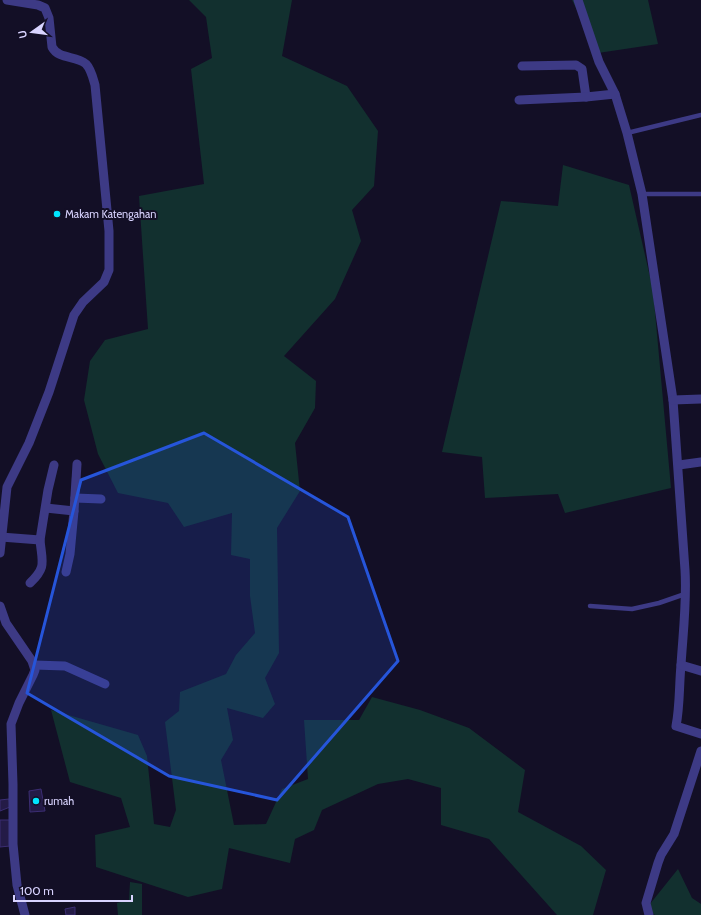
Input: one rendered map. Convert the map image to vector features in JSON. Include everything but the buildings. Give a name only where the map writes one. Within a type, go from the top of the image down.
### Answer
[{"type":"street","points":[[0,554],[7,487],[29,443],[49,392],[74,315],[83,302],[104,282],[109,270],[108,224],[95,85],[90,71],[86,64],[80,60],[61,56],[54,51],[52,47],[49,18],[45,8],[38,5],[7,0]]},
{"type":"street","points":[[578,0],[599,62],[615,94],[627,133],[642,194],[673,400],[687,593],[679,712],[676,726],[701,734]]},
{"type":"street","points":[[522,66],[580,66],[582,68],[586,97]]},
{"type":"street","points":[[519,100],[615,94]]},
{"type":"street","points":[[673,400],[701,399]]},
{"type":"street","points":[[678,465],[701,462]]},
{"type":"street","points":[[66,572],[70,554],[77,464]]},
{"type":"street","points":[[30,584],[42,568],[40,540],[48,490],[54,465]]},
{"type":"street","points":[[74,498],[101,499]]},
{"type":"street","points":[[46,508],[74,511]]},
{"type":"street","points":[[1,537],[40,540]]},
{"type":"street","points":[[0,606],[6,623],[34,665],[35,670],[19,703],[12,724],[13,844],[17,885],[25,915]]},
{"type":"street","points":[[34,665],[65,666],[105,684]]},
{"type":"street","points":[[681,665],[701,671]]},
{"type":"street","points":[[649,915],[646,903],[661,855],[674,834],[701,751]]},
{"type":"lane","points":[[627,133],[701,115]]},
{"type":"lane","points":[[642,194],[701,194]]},
{"type":"lane","points":[[590,606],[632,609],[659,603],[687,593]]},
{"type":"highlighted area","points":[[204,433],[348,517],[398,661],[277,800],[169,776],[27,693],[81,480]]},
{"type":"green space","points":[[189,0],[292,0],[282,56],[347,86],[378,131],[374,186],[352,210],[361,241],[335,299],[284,356],[316,381],[315,408],[295,443],[300,491],[277,528],[279,653],[265,678],[275,704],[263,718],[227,708],[233,740],[221,760],[234,825],[266,824],[282,789],[308,779],[304,720],[359,720],[372,697],[420,710],[469,728],[525,770],[518,812],[581,846],[606,870],[593,915],[557,915],[489,839],[441,825],[441,788],[408,779],[378,784],[322,810],[314,830],[295,839],[290,863],[229,848],[222,889],[188,897],[96,867],[95,835],[130,827],[121,798],[70,782],[51,710],[138,735],[147,756],[154,824],[170,827],[176,810],[165,722],[179,711],[180,692],[226,674],[236,655],[255,633],[250,596],[250,559],[231,555],[232,513],[184,527],[168,503],[118,493],[98,454],[84,400],[90,361],[105,340],[148,329],[139,196],[204,184],[191,69],[212,58],[206,17]]},
{"type":"green space","points":[[572,0],[648,0],[658,44],[598,53]]},
{"type":"green space","points":[[563,165],[629,185],[653,290],[671,488],[565,513],[558,494],[485,498],[482,457],[442,452],[501,201],[558,206]]},
{"type":"green space","points":[[678,869],[692,898],[701,904],[701,915],[655,915],[646,909]]},
{"type":"green space","points":[[130,882],[142,884],[142,915],[118,915],[117,903],[129,900]]},
{"type":"place","name":"Makam Katengahan","points":[[57,214]]},
{"type":"place","name":"rumah","points":[[36,801]]}]
